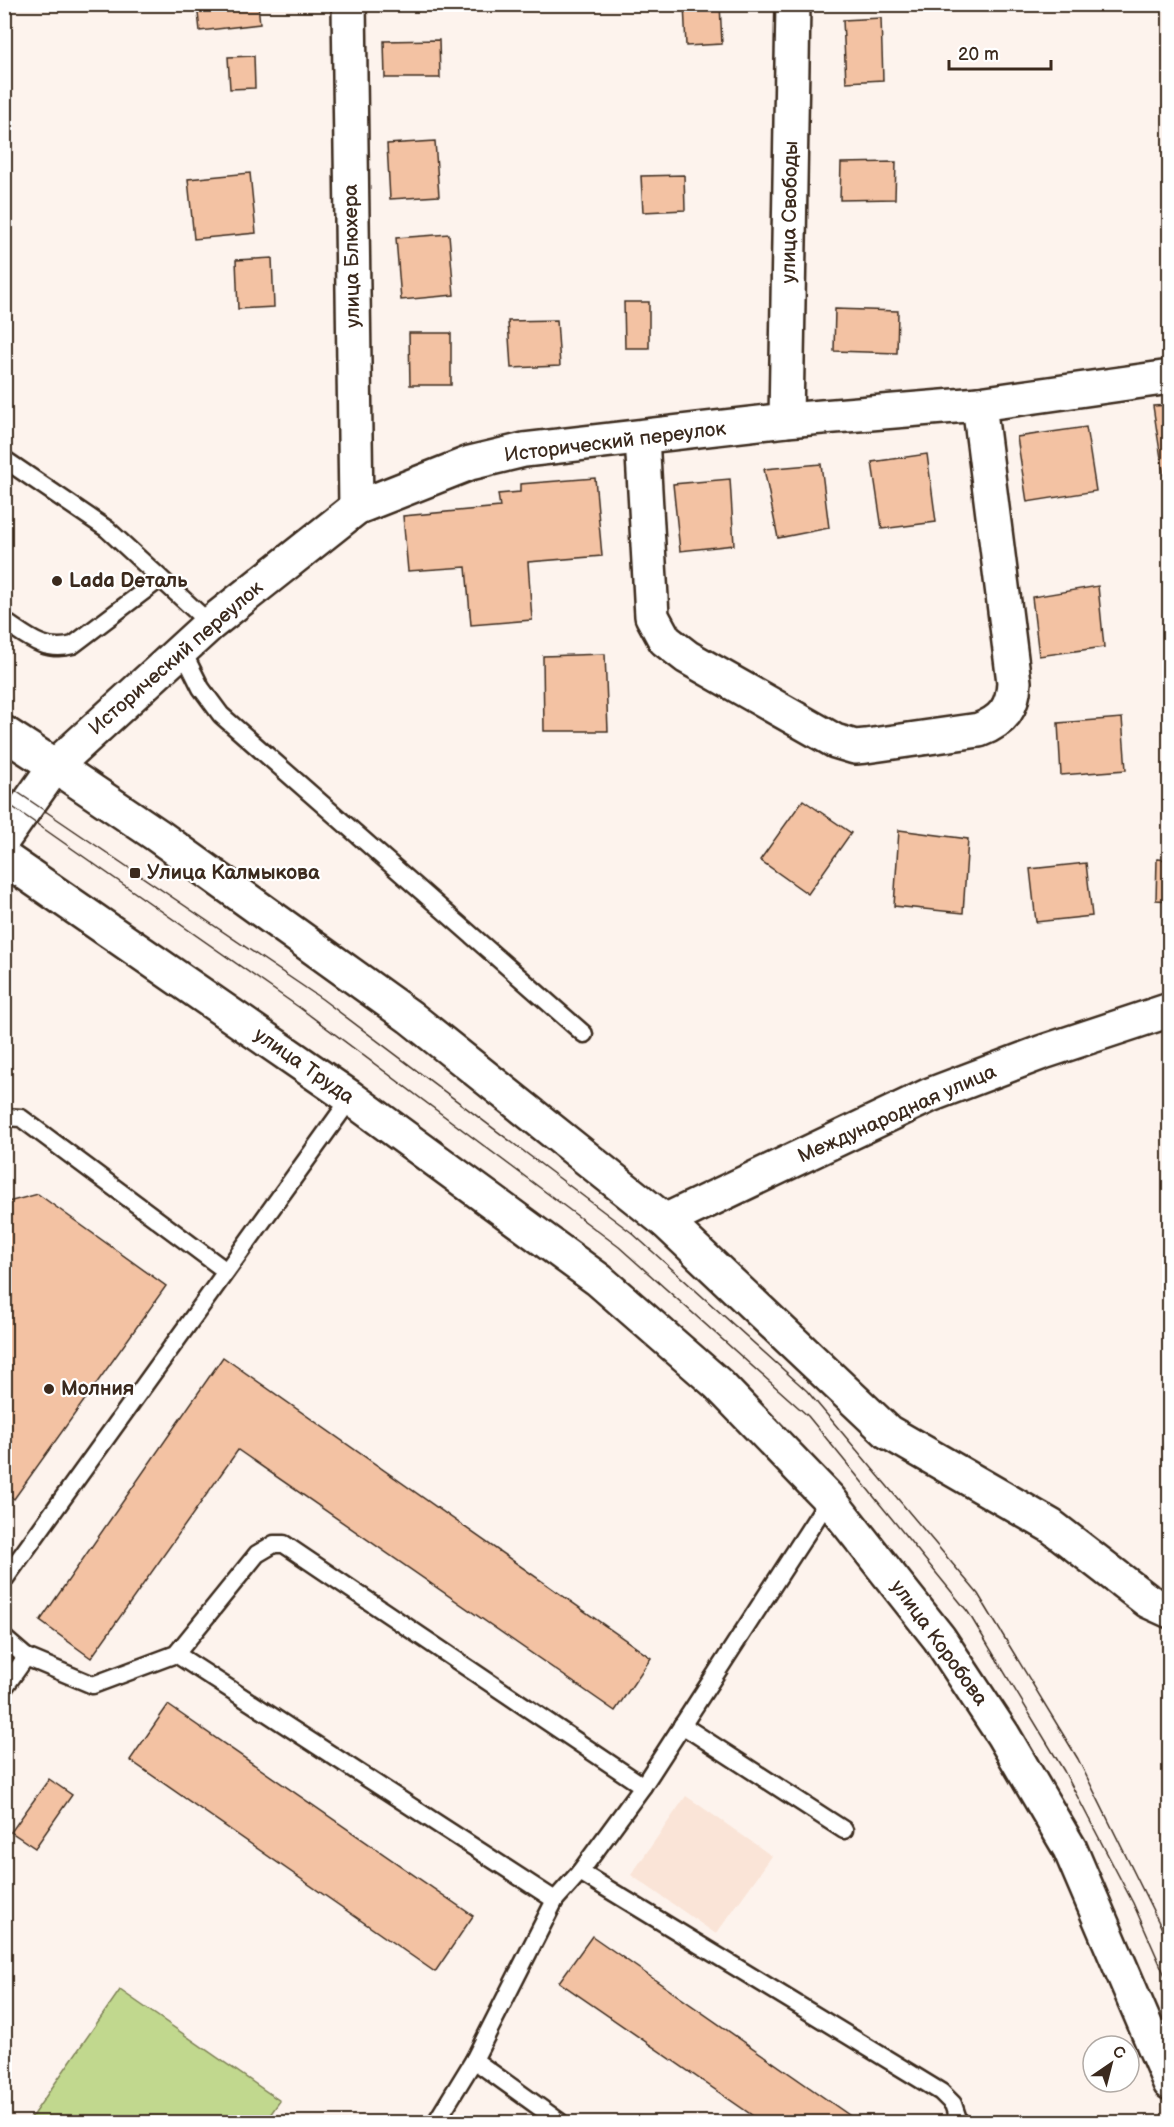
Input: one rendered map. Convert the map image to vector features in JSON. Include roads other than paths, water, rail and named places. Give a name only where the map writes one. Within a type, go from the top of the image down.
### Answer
[{"type":"street","name":"улица Блюхера","points":[[349,4],[356,508]]},
{"type":"street","name":"улица Свободы","points":[[786,420],[793,4]]},
{"type":"street","name":"Исторический переулок","points":[[55,766],[210,624],[356,508],[470,463],[524,450],[786,420],[979,404],[1170,377]]},
{"type":"street","points":[[642,437],[652,616],[665,640],[687,657],[835,741],[855,747],[866,746],[979,730],[994,724],[1006,713],[1013,698],[1014,682],[979,404]]},
{"type":"street","points":[[4,733],[157,835],[410,1017],[665,1221],[888,1432],[1051,1526],[1148,1601],[1170,1611]]},
{"type":"street","points":[[4,838],[55,766]]},
{"type":"street","name":"улица Труда","points":[[4,858],[351,1098],[599,1280]]},
{"type":"street","name":"Международная улица","points":[[665,1221],[930,1095],[1043,1052],[1170,1010]]},
{"type":"street","name":"улица Коробова","points":[[599,1280],[718,1384],[830,1499],[939,1638],[1003,1734],[1070,1849],[1170,2083]]},
{"type":"lane","points":[[4,459],[107,529],[210,624]]},
{"type":"lane","points":[[4,621],[37,643],[48,648],[61,649],[73,645],[160,579]]},
{"type":"lane","points":[[182,650],[201,688],[221,715],[584,1034]]},
{"type":"lane","points":[[4,1580],[351,1098]]},
{"type":"lane","points":[[4,1117],[21,1118],[226,1271]]},
{"type":"lane","points":[[436,2122],[474,2060],[555,1899],[580,1872],[643,1786],[830,1499]]},
{"type":"lane","points":[[4,1638],[26,1657],[93,1685],[176,1654],[257,1554],[274,1544],[284,1544],[643,1786]]},
{"type":"lane","points":[[176,1654],[555,1899]]},
{"type":"lane","points":[[4,1688],[26,1657]]},
{"type":"lane","points":[[682,1725],[844,1830]]},
{"type":"lane","points":[[580,1872],[940,2092],[953,2104],[959,2122]]},
{"type":"lane","points":[[474,2060],[560,2122]]},
{"type":"tram line","points":[[4,783],[322,999],[632,1233],[807,1391],[978,1594],[1078,1759],[1170,1945]]},
{"type":"tram line","points":[[4,801],[300,1008],[619,1247],[808,1416],[968,1612],[1064,1771],[1133,1903],[1170,1987]]},
{"type":"place","name":"Lada Dеталь","points":[[57,581]]},
{"type":"place","name":"Улица Калмыкова","points":[[135,873]]},
{"type":"place","name":"Молния","points":[[49,1389]]}]
